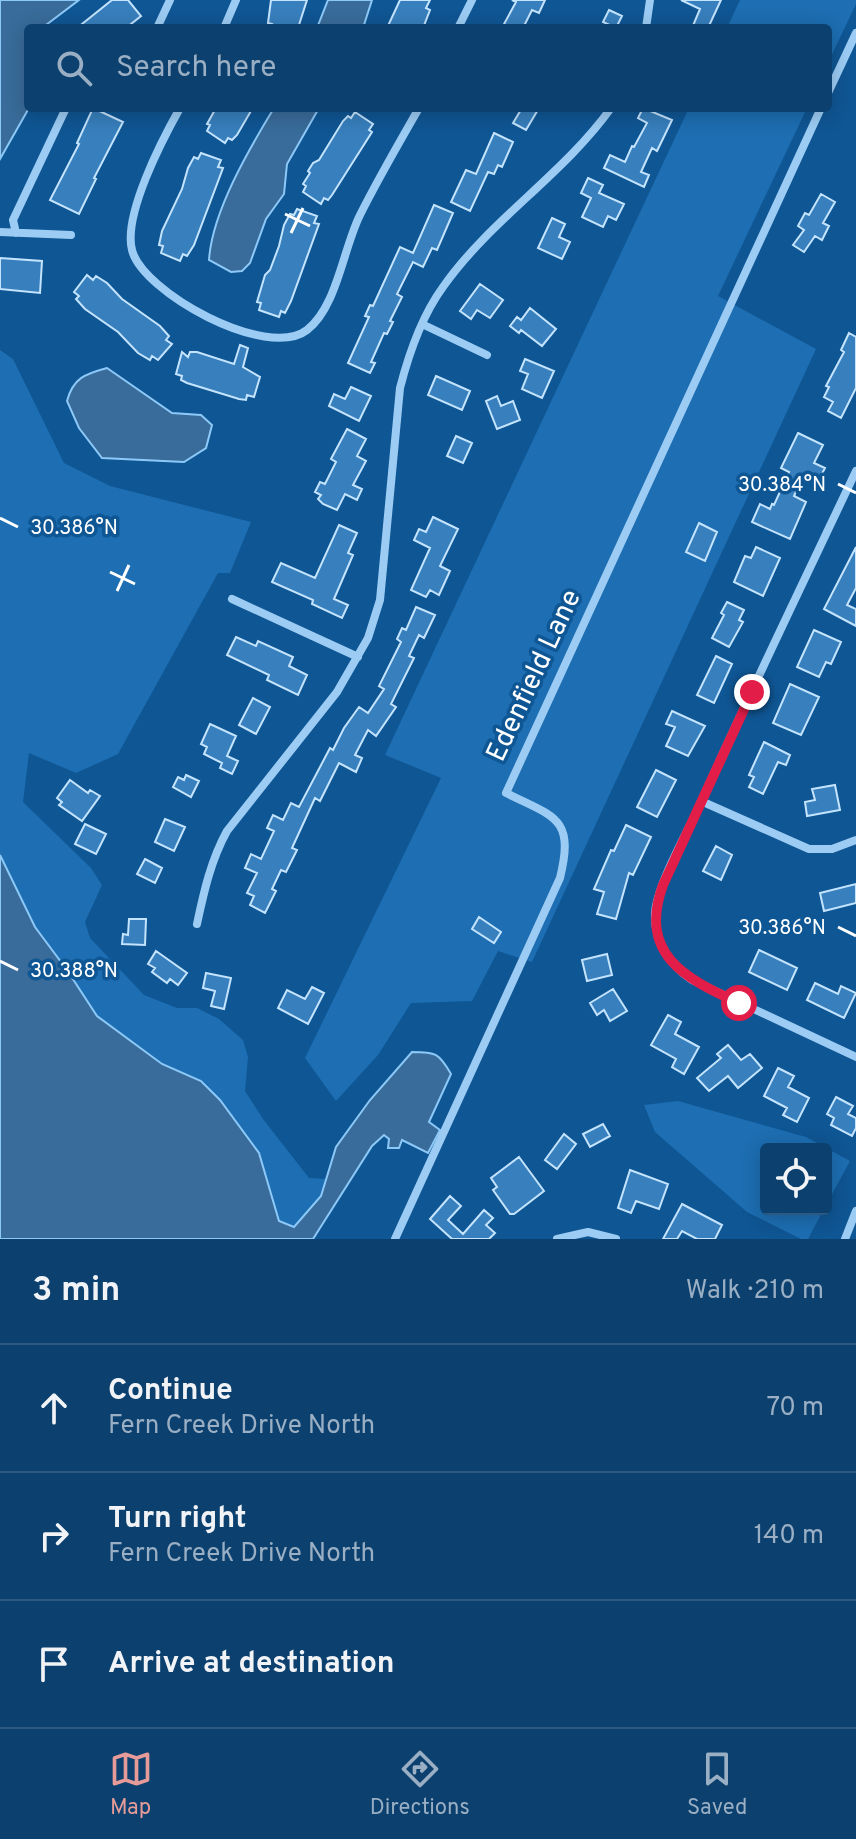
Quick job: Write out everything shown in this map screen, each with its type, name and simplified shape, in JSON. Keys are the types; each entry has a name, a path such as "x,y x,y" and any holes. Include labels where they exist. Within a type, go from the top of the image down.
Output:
{"street":[{"path":"159,24 170,0"},
{"path":"226,24 236,0"},
{"path":"460,24 472,0"},
{"path":"647,24 650,0"},
{"path":"832,84 856,33"},
{"path":"16,233 13,220 64,112"},
{"path":"178,112 160,146 131,221 132,251 145,271 198,312 235,330 262,338 279,339 298,335 317,320 327,304 358,218 417,112"},
{"path":"197,924 208,876 227,831 337,692 368,638 380,600 400,388 422,324 442,287 464,260 568,159 608,112"},
{"name":"Edenfield Lane","path":"395,1239 560,878 567,850 564,830 554,817 506,793 819,112"},
{"path":"0,232 71,235"},
{"path":"422,324 487,355"},
{"path":"856,471 701,801 656,905 657,931 666,954 680,972 856,1057"},
{"path":"232,599 358,657"},
{"path":"701,801 809,849 832,849 856,840"},
{"path":"845,1239 856,1211"},
{"path":"557,1239 588,1232 616,1239"}],"shaded area":[{"path":"0,0 79,0 47,24 24,24 24,112 27,112 0,159"},
{"path":"328,0 372,0 364,24 319,24"},
{"path":"740,0 856,0 832,55 832,24 729,24"},
{"path":"272,112 317,112 287,164 284,194 266,219 250,263 242,271 231,272 209,260 212,241 224,202"},
{"path":"687,112 805,112 718,296 816,349 532,962 498,951 472,1001 411,1003 378,1055 336,1101 305,1058 441,778 385,755"},
{"path":"0,350 13,359 64,463 110,486 251,522 230,573 218,573 118,754 76,773 29,753 23,802 91,868 102,885 85,922 90,938 144,995 177,1008 197,1008 219,1019 243,1040 248,1057 245,1091 309,1178 326,1179 321,1196 294,1227 279,1221 259,1153 201,1081 162,1064 97,1016 35,927 0,855"},
{"path":"107,368 172,413 201,415 212,425 206,448 184,462 102,458 79,428 67,401 76,382 92,372"},
{"path":"0,855 35,927 97,1016 162,1064 201,1081 220,1100 259,1153 279,1221 294,1227 321,1196 336,1147 370,1100 412,1052 436,1055 451,1074 429,1122 440,1130 428,1153 402,1140 399,1148 388,1148 389,1139 384,1135 372,1146 313,1239 0,1239"},
{"path":"678,1101 806,1137 817,1143 760,1143 760,1215 821,1215 808,1239 801,1239 747,1212 655,1132 644,1105"},
{"path":"832,1151 850,1161 832,1194"}],"building":[{"path":"112,0 128,0 141,16 131,24 82,24"},
{"path":"271,0 307,0 299,24 268,23"},
{"path":"400,0 430,0 425,24 389,24"},
{"path":"512,0 545,0 539,13 532,10 525,24 504,24 516,2"},
{"path":"681,0 721,0 710,24 694,24 700,9"},
{"path":"609,10 622,16 618,24 603,22"},
{"path":"91,112 102,112 123,122 79,214 50,200"},
{"path":"214,112 250,112 237,135 232,140 228,138 225,143 207,131 210,125 207,124"},
{"path":"355,112 373,124 369,130 372,132 332,195 328,200 324,198 321,204 303,192 306,186 303,184 313,163 319,160 343,121"},
{"path":"520,112 537,112 526,130 513,123"},
{"path":"641,112 653,112 672,120 657,151 652,148 641,172 649,175 644,187 604,168 610,155 625,162 647,123 638,118"},
{"path":"494,133 513,142 502,167 498,165 494,174 488,172 470,211 451,202 466,170 476,174"},
{"path":"201,153 221,160 218,167 223,168 194,245 180,261 161,253 163,246 159,245 188,168 194,157 198,159"},
{"path":"588,178 603,185 599,193 624,204 616,220 608,216 603,227 582,217 591,198 581,193"},
{"path":"821,194 835,202 823,223 829,226 822,240 815,236 804,252 793,245 804,230 798,226 805,213 809,215"},
{"path":"434,205 453,213 437,250 432,248 423,267 413,262 397,294 402,297 390,321 393,322 387,334 384,333 371,362 375,363 370,373 348,363 369,317 365,316 370,305 373,306 400,247 413,253"},
{"path":"297,209 317,216 314,223 319,224 291,301 279,317 259,310 261,303 257,302 284,225"},
{"path":"552,218 565,224 559,237 570,242 562,259 538,248"},
{"path":"0,258 42,261 40,293 0,289"},
{"path":"87,275 93,280 96,276 107,283 122,299 169,336 166,340 172,344 158,360 152,356 150,360 138,353 118,332 76,299 79,296 74,292"},
{"path":"480,284 503,300 490,318 477,310 471,319 460,311"},
{"path":"530,308 556,329 542,346 521,330 519,333 510,326 517,317 521,320"},
{"path":"849,333 856,337 856,388 841,418 828,411 833,402 824,397"},
{"path":"240,345 248,348 243,367 260,377 254,397 247,395 246,400 239,399 187,383 176,374 182,352 188,357 190,352 197,352 234,364"},
{"path":"525,359 554,371 542,398 522,389 528,374 520,371"},
{"path":"436,376 470,391 462,410 428,395"},
{"path":"351,387 371,396 359,421 329,406 334,394 345,399"},
{"path":"497,396 501,406 513,401 520,420 497,429 486,401"},
{"path":"347,429 366,439 357,456 366,461 353,485 362,489 357,500 345,494 337,510 323,504 318,499 321,495 315,492 320,482 325,484 336,462 331,459"},
{"path":"798,433 823,445 814,463 825,468 816,485 802,478 794,496 806,502 790,539 752,522 760,504 770,509 774,505 789,472 781,468"},
{"path":"456,436 472,443 463,463 447,456"},
{"path":"433,517 458,529 440,566 450,571 439,595 430,590 426,597 411,590 430,548 414,540 419,529 426,532"},
{"path":"699,523 717,532 705,561 686,552"},
{"path":"339,525 357,533 348,553 353,555 334,599 348,605 342,618 312,604 313,600 272,582 281,563 315,578"},
{"path":"756,547 780,558 763,596 734,582 745,556 751,558"},
{"path":"856,547 856,588 847,605 856,609 856,626 824,609"},
{"path":"727,602 744,610 739,620 743,622 729,647 712,638"},
{"path":"416,607 435,615 424,638 419,635 409,656 414,658 391,704 396,707 376,736 368,730 355,755 362,758 356,772 339,763 320,801 315,798 292,848 297,850 286,872 281,870 272,889 276,891 265,913 250,905 254,896 247,893 257,873 245,868 251,854 261,859 274,831 267,828 273,815 283,820 291,803 299,807 330,748 333,750 359,707 368,713 384,689 379,686 401,642 397,639 402,628 406,630"},
{"path":"814,630 841,642 831,664 826,662 819,677 797,667"},
{"path":"236,637 256,646 258,641 293,657 289,666 307,675 298,695 267,680 269,675 227,655"},
{"path":"716,656 732,664 714,703 697,695"},
{"path":"790,684 819,697 801,735 773,723"},
{"path":"253,698 270,707 256,734 239,725"},
{"path":"672,711 705,726 688,756 666,746 675,727 666,724"},
{"path":"210,724 236,736 227,756 238,761 232,774 220,768 222,763 204,754 207,747 201,744"},
{"path":"764,742 790,755 786,765 778,762 763,794 749,787 754,777 749,775"},
{"path":"656,770 676,780 657,817 637,807"},
{"path":"186,775 199,781 191,797 173,787 178,777 184,780"},
{"path":"70,780 88,793 90,790 100,796 82,821 59,805 62,802 57,798"},
{"path":"835,785 840,810 807,816 805,802 815,800 812,789"},
{"path":"165,819 185,827 174,851 155,842"},
{"path":"85,824 106,834 96,854 75,844"},
{"path":"626,825 651,837 633,875 629,873 616,919 597,914 604,892 594,889"},
{"path":"716,846 732,855 721,880 703,871"},
{"path":"145,859 162,868 155,883 137,874"},
{"path":"856,884 856,903 824,911 820,893"},
{"path":"479,917 501,932 494,943 472,929"},
{"path":"129,919 146,919 145,945 122,944 123,934 128,935"},
{"path":"759,950 797,968 787,990 749,972"},
{"path":"156,951 187,973 178,985 170,979 167,983 152,972 155,968 148,964"},
{"path":"607,954 612,975 587,981 582,960"},
{"path":"206,973 231,978 224,1009 211,1006 215,991 203,988"},
{"path":"815,983 838,994 841,986 856,993 844,1018 807,1000"},
{"path":"312,987 324,993 308,1024 278,1008 287,990 305,999"},
{"path":"613,989 627,1011 610,1021 604,1010 597,1015 590,1003"},
{"path":"668,1015 681,1022 675,1034 699,1047 684,1074 672,1067 676,1059 651,1045"},
{"path":"728,1045 741,1060 750,1054 762,1068 738,1088 728,1076 709,1091 697,1078 721,1058 717,1054"},
{"path":"778,1068 794,1076 788,1087 809,1098 797,1122 783,1115 787,1108 764,1096"},
{"path":"836,1097 853,1106 848,1114 856,1118 852,1136 831,1125 834,1118 827,1114"},
{"path":"603,1124 610,1136 590,1147 583,1134"},
{"path":"564,1134 576,1144 557,1169 545,1160"},
{"path":"519,1157 544,1191 510,1214 493,1190 497,1187 491,1178"},
{"path":"630,1170 668,1184 659,1209 636,1201 631,1213 618,1208"},
{"path":"450,1196 461,1206 448,1220 463,1234 484,1210 493,1218 486,1225 495,1233 489,1239 452,1239 430,1219"},
{"path":"682,1204 722,1225 715,1239 697,1239 682,1231 677,1239 663,1239"}],"route":[{"path":"739,1003 692,980 672,964 660,943 655,917 663,885 752,692"}]}
